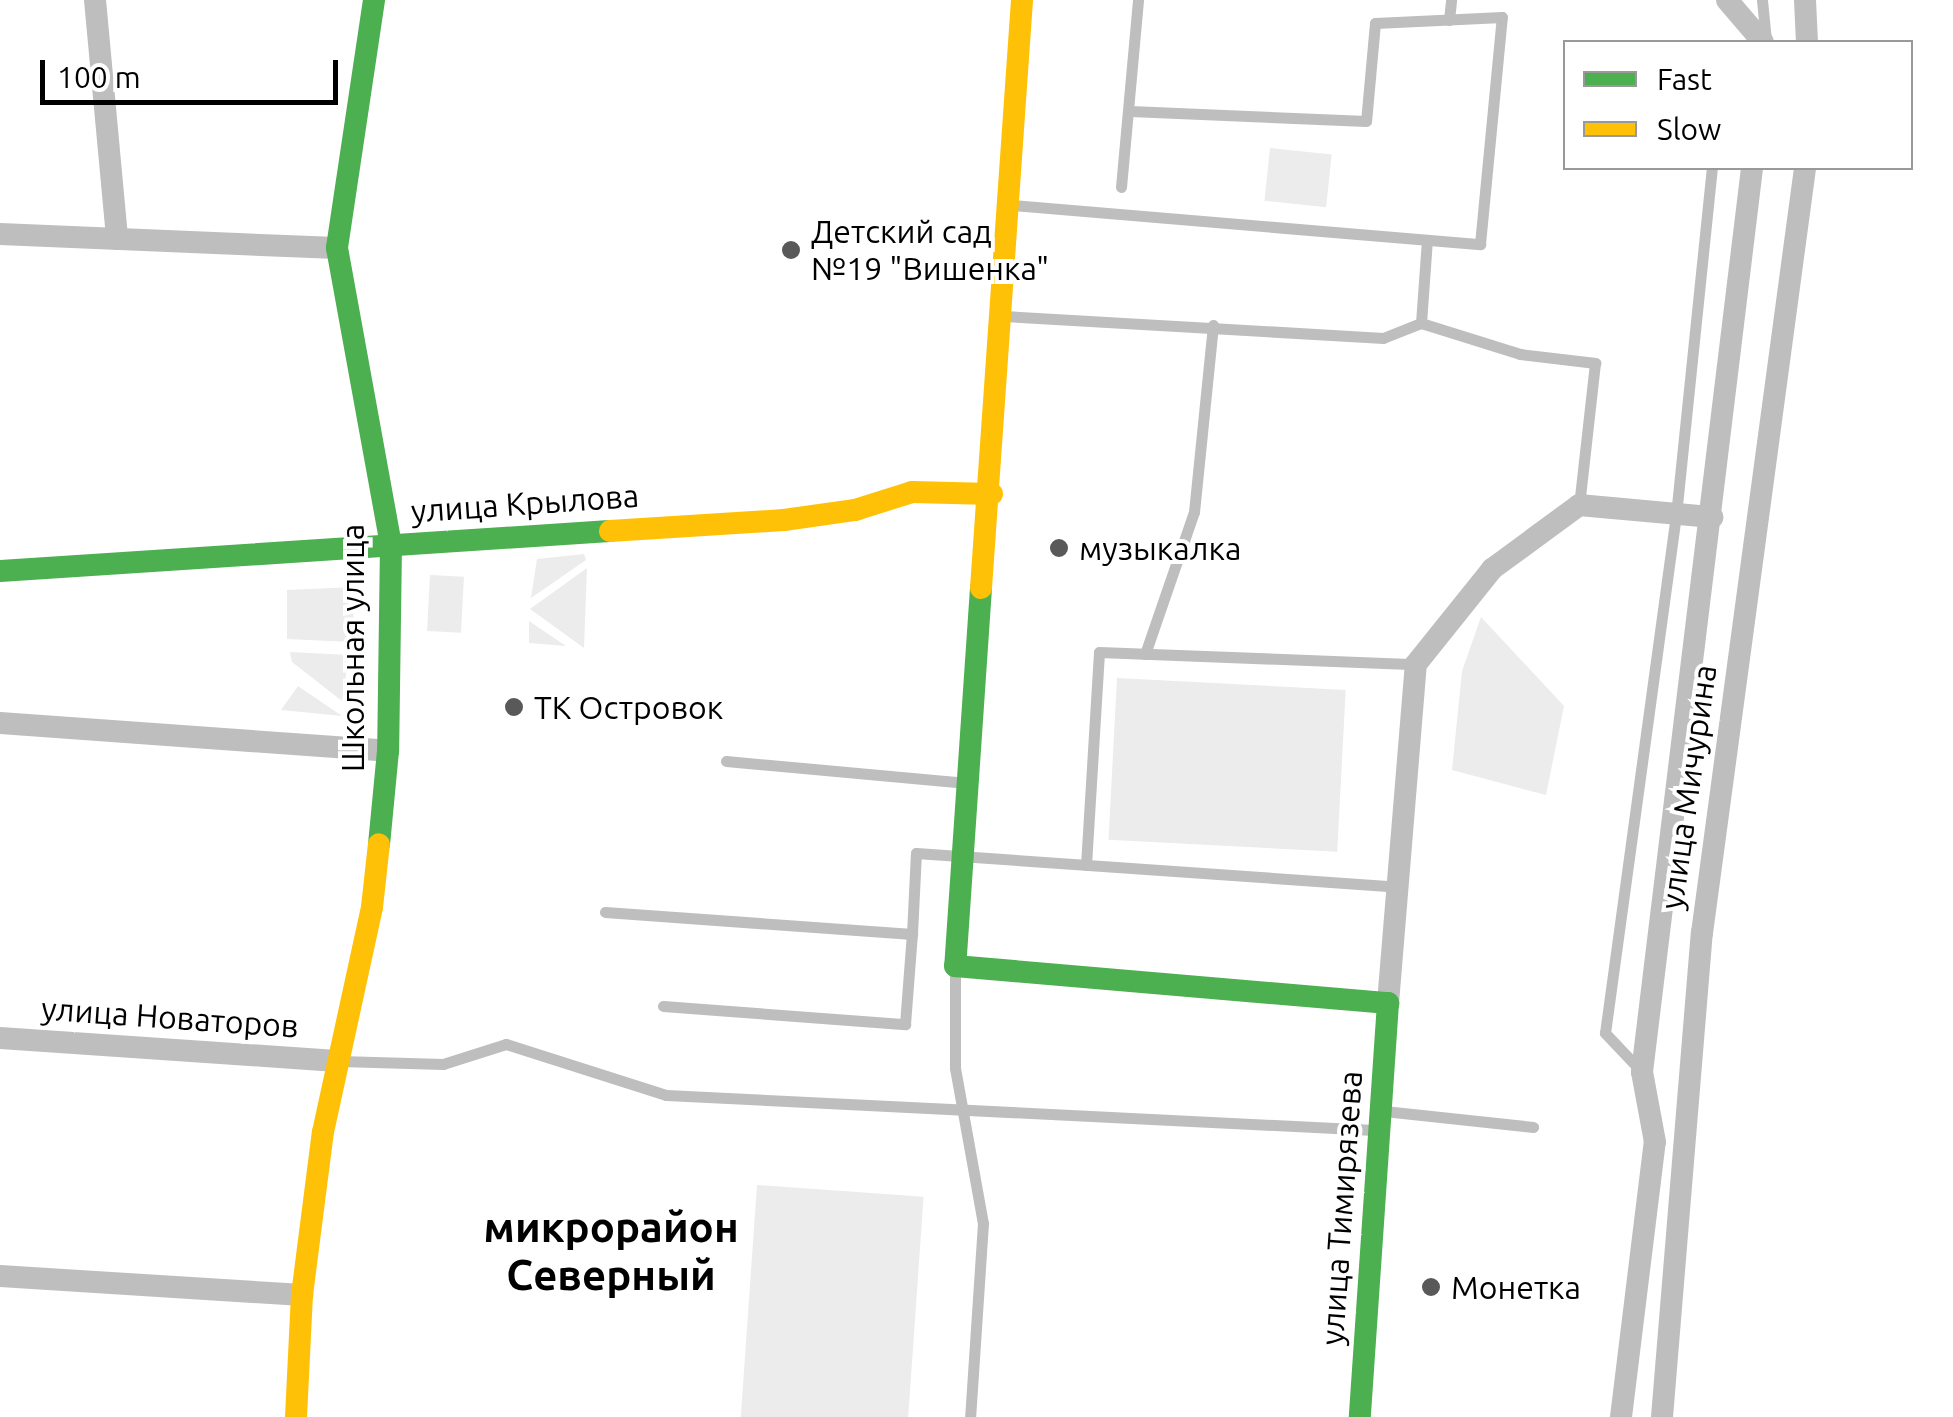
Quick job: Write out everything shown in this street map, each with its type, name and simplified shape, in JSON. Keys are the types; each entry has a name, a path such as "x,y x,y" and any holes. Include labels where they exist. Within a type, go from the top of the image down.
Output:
{"street":[{"path":"95,0 118,239"},
{"name":"Школьная улица","path":"296,1417 302,1295 336,1061 372,907 388,751 391,545 337,248 374,0"},
{"path":"1022,0 992,494 956,966 1388,1002 1416,664 1492,570 1579,505 1712,517"},
{"path":"1727,0 1763,40"},
{"path":"1805,0 1807,40"},
{"path":"1621,1417 1654,1142 1642,1072 1752,170"},
{"name":"улица Мичурина","path":"1662,1417 1702,932 1806,170"},
{"path":"0,234 337,248"},
{"name":"улица Крылова","path":"0,572 784,520 855,510 912,492 992,494"},
{"path":"0,723 388,751"},
{"name":"улица Тимирязева","path":"1360,1417 1388,1002"},
{"name":"улица Новаторов","path":"0,1038 336,1061"},
{"path":"0,1276 302,1295"}],"lane":[{"path":"1121,187 1138,0"},
{"path":"1450,0 1450,20"},
{"path":"1762,0 1765,40"},
{"path":"1008,205 1480,244 1502,18 1375,23 1366,121 1130,111"},
{"path":"1642,1072 1605,1033 1676,514 1712,170"},
{"path":"1421,323 1427,240"},
{"path":"1003,316 1212,325 1383,338 1421,323 1520,354 1595,363 1579,505"},
{"path":"1145,654 1194,512 1212,325"},
{"path":"1086,865 1099,652 1416,664"},
{"path":"726,761 971,783"},
{"path":"663,1006 905,1024 916,854 1398,886"},
{"path":"606,912 912,934"},
{"path":"956,966 955,1068 983,1224 970,1417"},
{"path":"336,1061 442,1064 506,1044 666,1095 965,1114 1379,1120 1533,1127"}],"shaded area":[{"path":"1270,148 1332,154 1326,207 1264,201"},
{"path":"584,554 586,560 531,598 537,559"},
{"path":"587,568 584,648 530,609"},
{"path":"430,575 464,577 461,633 427,631"},
{"path":"355,587 352,642 287,639 287,590"},
{"path":"1481,617 1564,706 1546,795 1452,770 1462,671"},
{"path":"529,621 566,646 529,643"},
{"path":"290,652 349,655 342,701 292,662"},
{"path":"1117,678 1346,690 1337,852 1109,840"},
{"path":"298,686 342,716 281,710"},
{"path":"757,1185 924,1197 908,1417 741,1417"}],"traffic: fast":[{"path":"374,0 337,248 391,545 388,751 379,844"},
{"path":"0,571 610,531"},
{"path":"981,588 955,966 1388,1003 1360,1417"}],"traffic: slow":[{"path":"981,588 1022,0"},
{"path":"610,531 784,520 855,510 912,492 992,494"},
{"path":"296,1417 302,1295 323,1132 372,907 379,844"}],"place":[{"name":"Детский сад №19 \"Вишенка\"","path":"791,250"},
{"name":"музыкалка","path":"1059,548"},
{"name":"ТК Островок","path":"514,707"},
{"name":"Монетка","path":"1431,1287"}],"district":[{"name":"микрорайон Северный","path":"611,1251"}]}
